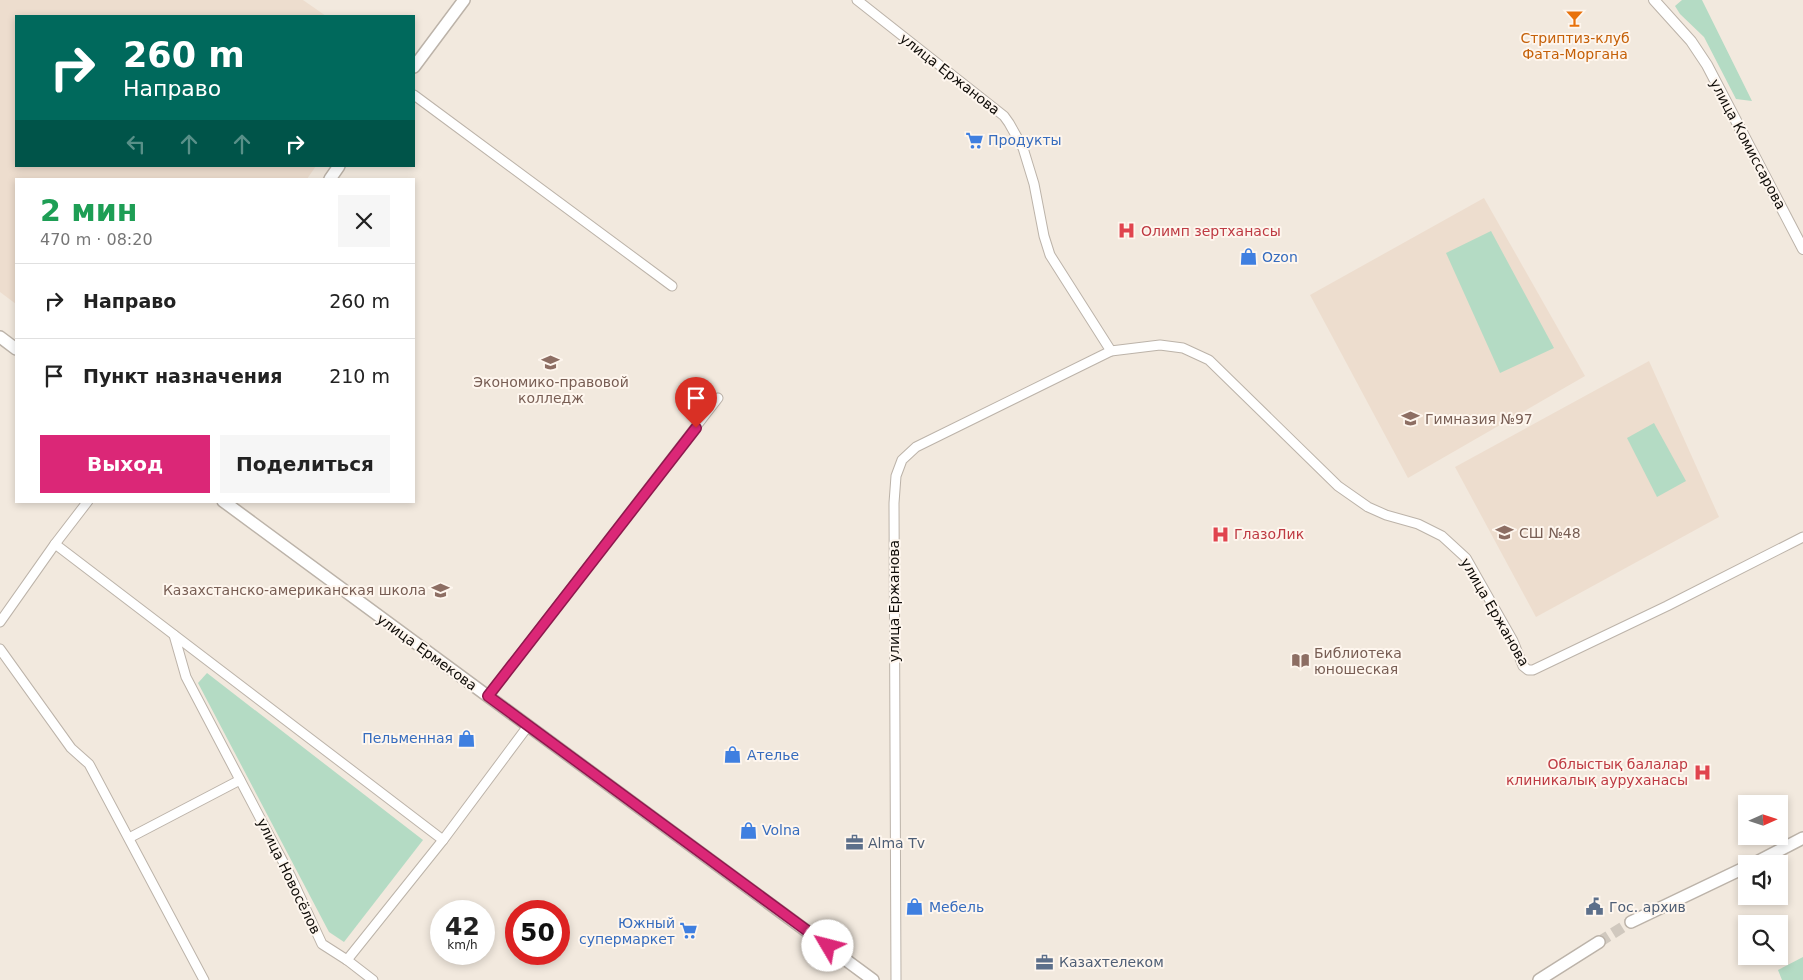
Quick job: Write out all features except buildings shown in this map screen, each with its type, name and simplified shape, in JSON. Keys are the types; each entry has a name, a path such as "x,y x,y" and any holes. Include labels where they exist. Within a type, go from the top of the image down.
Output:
{"main road":[{"path":"415,66 464,0"},
{"path":"331,178 338,167"},
{"path":"0,337 15,348"},
{"name":"улица Ермекова","path":"226,503 873,980"},
{"path":"1770,855 1803,838"},
{"path":"1631,922 1738,871"},
{"path":"1539,980 1599,942"}],"street":[{"name":"улица Ержанова","path":"857,0 1004,116 1023,148 1034,184 1044,236 1050,255 1110,351"},
{"name":"улица Комиссарова","path":"1654,0 1690,41 1707,65 1803,249"},
{"path":"415,96 672,286"},
{"name":"улица Ержанова","path":"896,980 894,503 896,476 902,460 916,447 1110,351 1160,345 1183,348 1209,360 1338,486 1368,508 1386,516 1418,524 1442,536 1466,558 1513,641 1523,666 1528,670 1533,670 1667,606 1803,537"},
{"path":"488,696 718,398"},
{"path":"0,622 54,544 86,503"},
{"path":"54,544 443,840"},
{"name":"улица Новосёлов","path":"174,635 186,677 290,875 322,944 374,980"},
{"path":"0,650 71,748 89,764 204,980"},
{"path":"347,960 443,840 528,726"},
{"path":"129,838 240,780"}],"shaded area":[{"path":"0,0 303,0 325,15 15,15 15,167 315,167 308,178 15,178 15,303 0,292"},
{"path":"1484,198 1585,376 1408,478 1310,295"},
{"path":"1649,361 1719,517 1536,617 1455,467"}],"green space":[{"path":"1682,0 1702,0 1752,101 1736,99 1704,37 1680,14 1675,6"},
{"path":"1491,231 1554,348 1500,373 1446,253"},
{"path":"1654,423 1686,481 1657,497 1627,438"},
{"path":"207,673 423,840 344,942 329,932 198,683"},
{"path":"1803,957 1803,980 1782,980 1778,970"}],"tunnel":[{"path":"1599,942 1631,922"}],"place":[{"name":"Стриптиз-клуб Фата-Моргана","path":"1575,18"},
{"name":"Продукты","path":"974,140"},
{"name":"Олимп зертханасы","path":"1127,231"},
{"name":"Ozon","path":"1248,257"},
{"name":"Экономико-правовой колледж","path":"551,362"},
{"name":"Гимназия №97","path":"1411,419"},
{"name":"СШ №48","path":"1505,533"},
{"name":"ГлазоЛик","path":"1220,534"},
{"name":"Казахстанско-американская школа","path":"440,590"},
{"name":"Библиотека юношеская","path":"1300,661"},
{"name":"Пельменная","path":"467,738"},
{"name":"Ателье","path":"733,755"},
{"name":"Облыстық балалар клиникалық ауруханасы","path":"1702,772"},
{"name":"Volna","path":"748,830"},
{"name":"Alma Tv","path":"854,843"},
{"name":"Мебель","path":"915,907"},
{"name":"Гос. архив","path":"1595,907"},
{"name":"Южный супермаркет","path":"689,931"},
{"name":"Казахтелеком","path":"1045,962"}],"route":[{"path":"696,428 488,696 828,946"}]}
